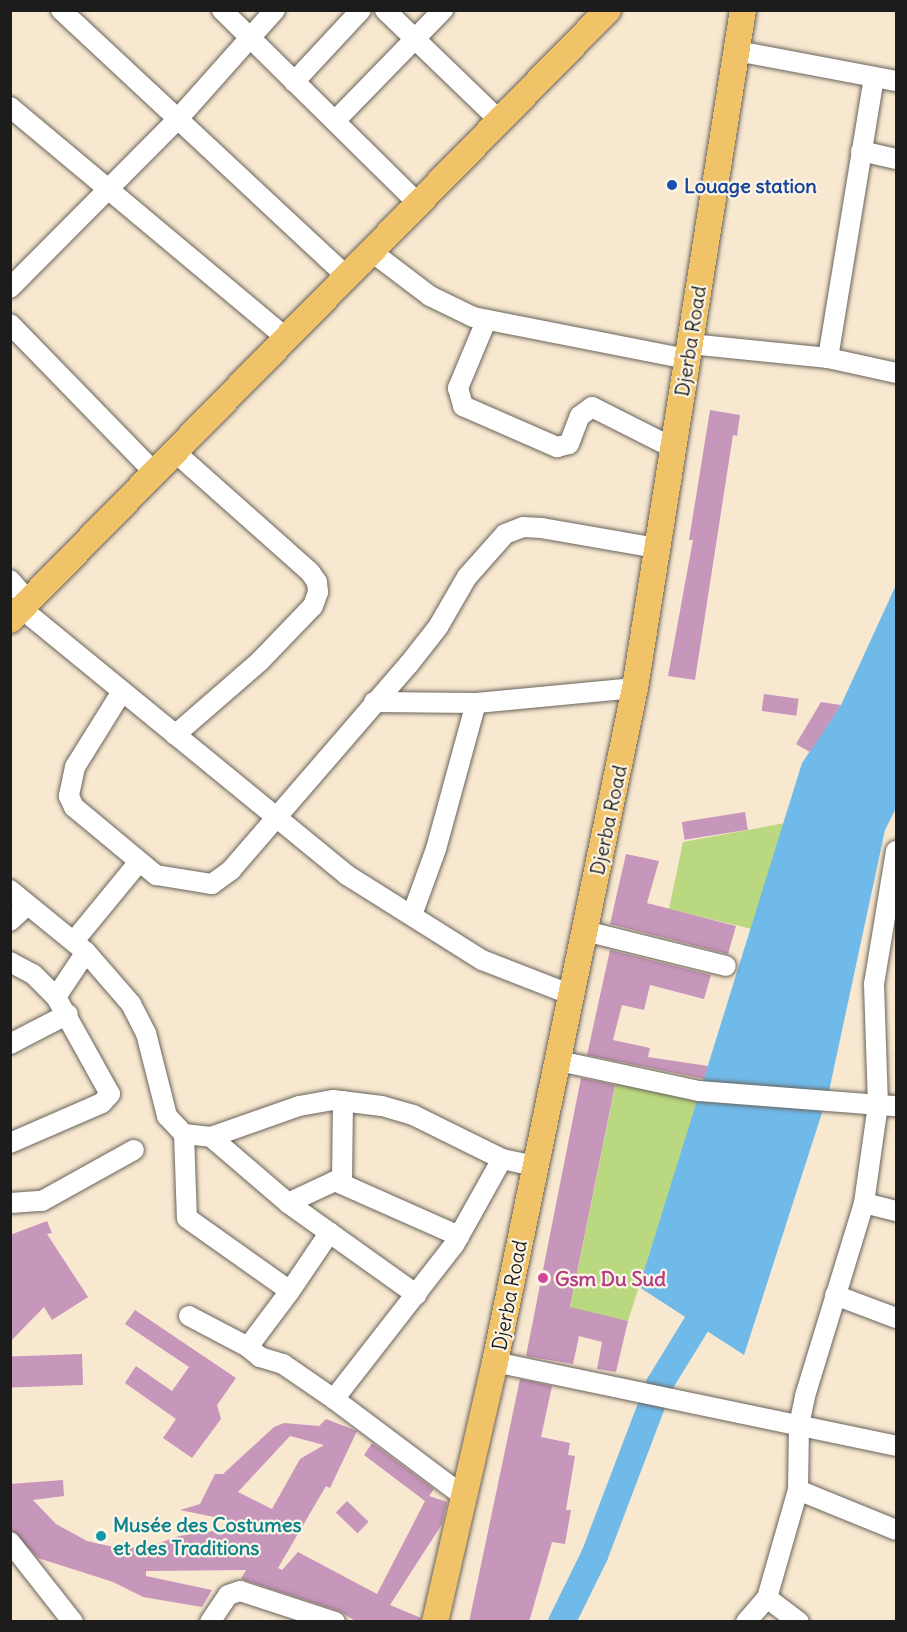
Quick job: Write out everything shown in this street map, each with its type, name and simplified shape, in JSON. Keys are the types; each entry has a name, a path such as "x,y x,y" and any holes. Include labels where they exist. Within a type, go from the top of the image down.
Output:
{"main road":[{"path":"20,610 608,10"},
{"name":"Djerba Road","path":"435,1622 466,1498 635,688 743,10"}],"street":[{"path":"61,10 176,121 347,277"},
{"path":"222,10 418,204"},
{"path":"10,288 176,121 275,10"},
{"path":"294,82 361,10"},
{"path":"385,10 500,121"},
{"path":"335,121 443,10"},
{"path":"737,51 897,81"},
{"path":"828,358 874,78"},
{"path":"10,107 107,192 287,339"},
{"path":"861,152 897,159"},
{"path":"372,252 430,296 486,321 688,351 828,358 897,373"},
{"path":"486,321 458,388 463,406 558,447 569,444 580,416 592,406 673,448"},
{"path":"10,324 154,473"},
{"path":"175,452 310,572 317,582 318,592 313,606 288,633 175,735"},
{"path":"122,693 75,767 69,796 74,807 138,863 168,880 212,884 231,870 416,655 467,577 505,534 524,527 542,528 657,548"},
{"path":"10,580 20,610 347,875 482,960 572,995"},
{"path":"374,702 476,703 635,688"},
{"path":"412,915 436,849 476,703"},
{"path":"746,1622 767,1598 798,1490 799,1425 835,1295 864,1203 887,1106 874,984 897,851"},
{"path":"56,997 80,947 138,863"},
{"path":"10,890 80,947 141,1021 164,1109 184,1134 187,1218 290,1291"},
{"path":"10,921 27,905"},
{"path":"585,931 726,966"},
{"path":"10,962 33,974 56,997 68,1014 110,1094 102,1103 10,1143"},
{"path":"10,1044 68,1014"},
{"path":"559,1061 699,1091 887,1106"},
{"path":"184,1134 211,1137 299,1106 342,1101 413,1115 501,1159 534,1166"},
{"path":"342,1101 342,1182"},
{"path":"211,1137 288,1203 417,1295"},
{"path":"10,1203 42,1202 134,1150"},
{"path":"334,1399 417,1295 459,1236 501,1159"},
{"path":"288,1203 328,1183 342,1182 459,1236"},
{"path":"864,1203 897,1211"},
{"path":"248,1347 330,1232"},
{"path":"835,1295 897,1318"},
{"path":"189,1316 248,1347 260,1358 282,1364 334,1399 466,1498"},
{"path":"495,1362 730,1414 799,1425 897,1446"},
{"path":"798,1490 897,1530"},
{"path":"10,1542 69,1620"},
{"path":"210,1622 228,1595 240,1591 334,1622"},
{"path":"767,1598 800,1622"}],"green space":[{"path":"785,823 752,929 669,909 683,842"},
{"path":"616,1081 698,1102 628,1321 570,1308"}],"water":[{"path":"896,585 896,808 885,830 829,1091 744,1355 639,1287 802,763 841,705"}],"building":[{"path":"710,410 740,415 737,436 733,435 695,680 668,676 693,540 689,540"},
{"path":"764,694 799,699 796,716 762,711"},
{"path":"821,702 841,705 810,752 796,744"},
{"path":"745,812 748,830 685,840 682,822"},
{"path":"626,854 659,861 647,903 736,926 728,954 610,924"},
{"path":"610,950 711,975 704,999 650,985 644,1010 622,1005 613,1040 650,1048 648,1057 708,1066 704,1079 587,1055"},
{"path":"581,1078 615,1085 570,1307 628,1321 616,1372 597,1369 602,1342 579,1336 573,1364 526,1356"},
{"path":"47,1221 52,1233 47,1234 88,1297 52,1320 44,1307 10,1342 10,1235"},
{"path":"135,1310 236,1378 217,1405 221,1419 192,1458 163,1438 176,1419 125,1383 136,1366 172,1391 189,1367 125,1324"},
{"path":"82,1354 83,1385 11,1387 10,1357"},
{"path":"520,1379 552,1386 541,1437 570,1443 568,1455 575,1456 566,1510 571,1510 565,1544 552,1542 529,1622 469,1622"},
{"path":"326,1419 357,1431 330,1488 326,1486 278,1568 282,1570 298,1552 377,1594 425,1501 364,1455 372,1443 434,1489 429,1496 447,1502 442,1524 390,1605 421,1618 420,1622 357,1622 339,1611 241,1579 246,1570 146,1571 146,1576 212,1590 202,1607 143,1597 113,1582 38,1558 10,1529 10,1484 63,1480 64,1496 33,1500 56,1524 87,1541 118,1548 148,1547 179,1536 253,1525 180,1510 200,1504 215,1474 223,1474 274,1427 284,1423 319,1426","holes":["290,1436 324,1445 300,1459 272,1509 238,1492"]},
{"path":"347,1501 369,1522 357,1533 336,1513"}],"waterway":[{"path":"561,1622 594,1555 659,1384 700,1317 710,1290"}],"place":[{"name":"Louage station","path":"672,185"},
{"name":"Gsm Du Sud","path":"543,1278"},
{"name":"Musée des Costumes et des Traditions","path":"101,1536"}]}
